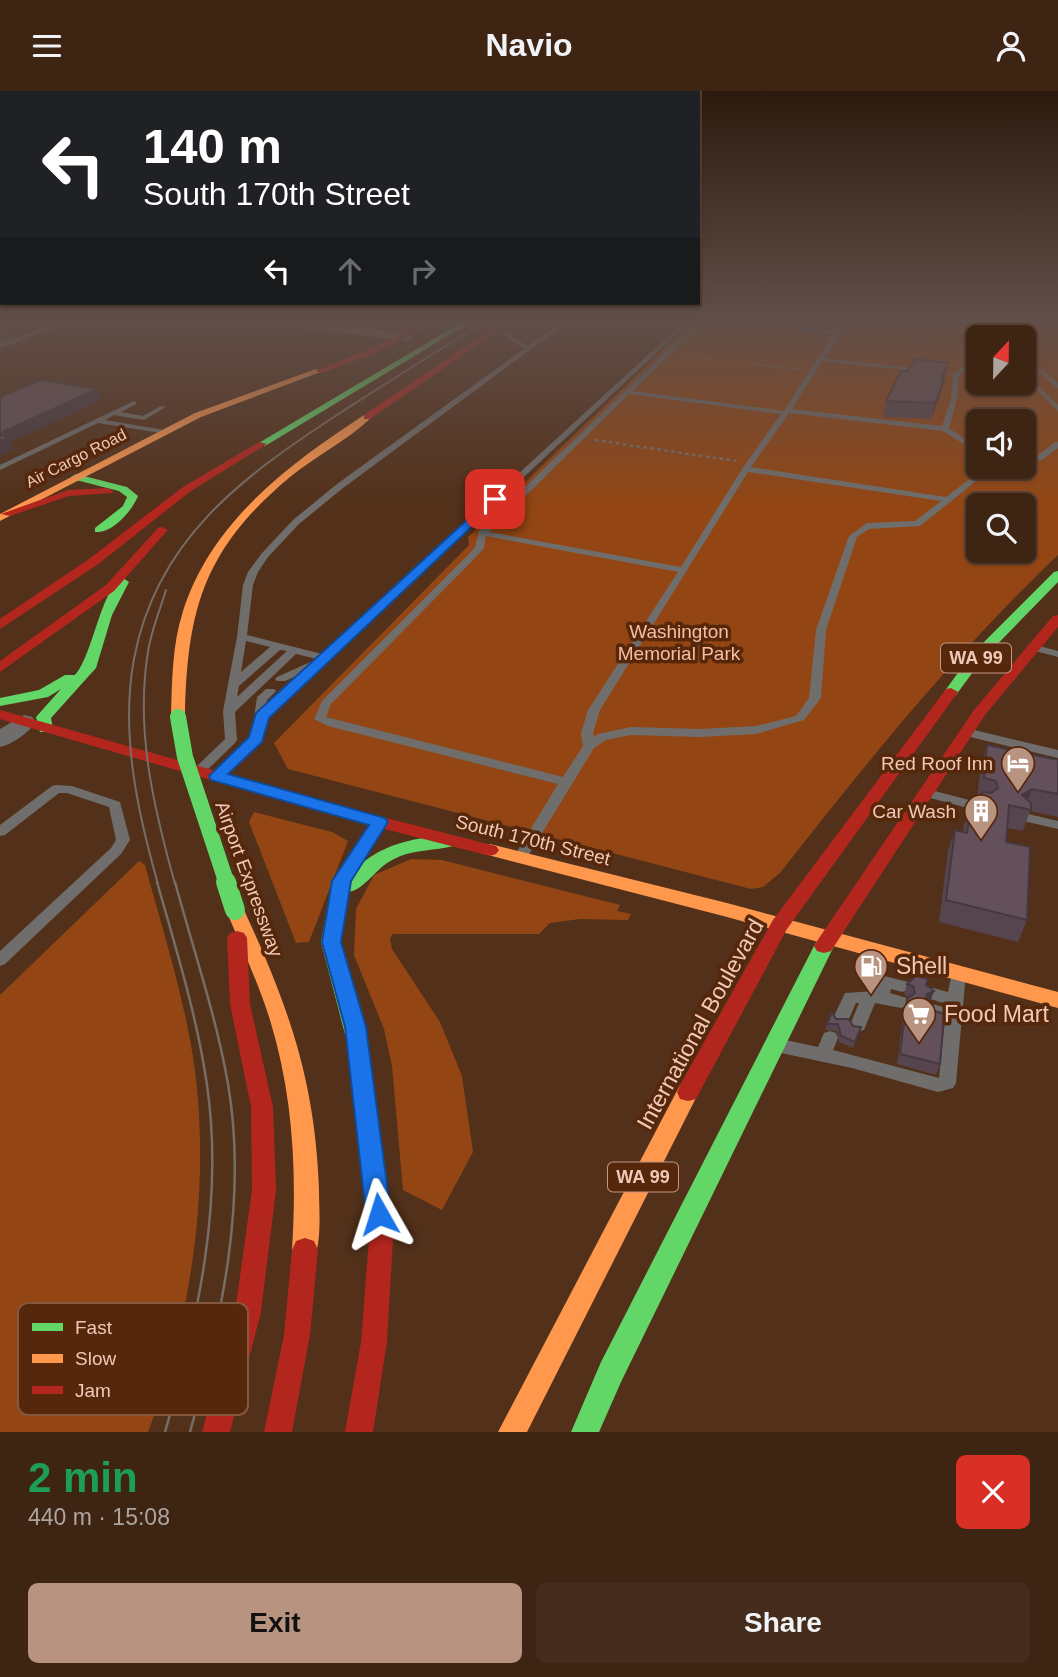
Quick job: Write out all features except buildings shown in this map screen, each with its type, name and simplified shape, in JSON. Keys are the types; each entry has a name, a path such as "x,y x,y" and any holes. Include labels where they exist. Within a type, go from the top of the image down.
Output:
{"main road":[{"name":"Air Cargo Road","path":"3,516 164,432 219,406 286,382"},
{"path":"0,668 100,597 204,491 333,408 366,382"},
{"name":"Airport Expressway","path":"278,1432 294,1351 304,1264 306,1162 295,1077 286,1038 235,910 185,757 178,717 179,660 186,621 203,574 232,528 268,487 299,461 419,382"},
{"path":"0,625 77,575 187,489 353,391"},
{"path":"3,516 76,491 100,490 117,494 122,499 121,506 88,538 128,507 133,496 123,489 76,477"},
{"path":"0,702 43,694 68,680 83,659 94,624 146,548"},
{"name":"International Boulevard","path":"512,1432 660,1145 780,925 976,658 1058,575"},
{"path":"34,725 89,667 117,591"},
{"name":"WA 99","path":"585,1432 611,1372 829,938 964,731 1031,647 1057,623"},
{"name":"South 170th Street","path":"0,714 379,822 1058,1000"},
{"path":"359,1432 374,1342 381,1239 356,1027 331,942 334,911 346,869 379,822"},
{"path":"334,911 354,880 372,863 408,844 451,841"},
{"path":"235,910 241,1011 262,1106 264,1200 248,1320"},
{"path":"216,1432 221,1415"}],"street":[{"path":"0,740 34,725"}],"lane":[{"path":"199,771 231,740 230,698 242,637 248,585 265,555 288,530 340,486 483,382"},
{"path":"261,716 282,706 327,658 620,382"},
{"path":"566,782 320,719 326,703 473,555 479,548 482,533 639,382"},
{"path":"589,746 587,733 594,710 748,466 806,382"},
{"path":"945,429 956,382"},
{"path":"1036,386 1058,409"},
{"path":"628,392 945,429 966,443"},
{"path":"0,468 134,403"},
{"path":"114,413 144,418 163,407"},
{"path":"98,421 164,432"},
{"path":"1036,459 1058,444"},
{"path":"748,466 948,500"},
{"path":"520,857 589,746 603,737 631,731 701,733 756,730 800,718 816,698 824,617 853,536 867,526 914,525 975,479"},
{"path":"482,533 684,570"},
{"path":"242,637 327,658"},
{"path":"1031,647 1058,653"},
{"path":"230,698 286,648"},
{"path":"230,698 286,648"},
{"path":"285,680 327,658"},
{"path":"217,776 257,739 261,716 274,692"},
{"path":"964,731 1058,754"},
{"path":"0,832 46,794 61,788 115,805 122,840 116,851 0,960"},
{"path":"924,793 983,808"},
{"path":"1024,817 1058,825"},
{"path":"773,1045 822,1055 845,1052 938,1085 947,1083 958,973"},
{"path":"841,1018 851,997 901,994"},
{"path":"858,1025 876,997"},
{"path":"932,1002 955,1008"},
{"path":"822,1055 831,1038"}],"path":[{"path":"579,438 748,466"}],"green space":[{"name":"Washington Memorial Park","path":"630,382 966,382 966,395 1036,395 1036,382 1058,382 1058,555 948,669 879,749 780,873 763,887 751,889 288,769 274,743 469,545 468,537"},
{"path":"254,812 332,832 348,841 309,942 296,943 249,822"},
{"path":"411,859 442,860 620,905 617,911 631,914 628,920 580,919 550,923 539,934 393,934 390,939 392,949 440,1022 462,1076 473,1152 442,1210 403,1190 392,1066 384,1029 354,955 356,909 374,875"},
{"path":"139,861 145,865 187,1022 197,1093 199,1191 195,1241 185,1303 18,1303 18,1415 154,1415 148,1432 0,1432 0,995"}],"tram line":[{"path":"158,884 138,802 129,716 134,659 145,617 162,579 183,546 208,516 237,488 302,438 390,382"},
{"path":"166,590 149,644 144,711 145,740 154,798 175,884"},
{"path":"157,882 198,1034 207,1085 212,1173 210,1217 197,1303"},
{"path":"175,882 211,1007 228,1084 233,1128 233,1216 221,1303"},
{"path":"165,1432 170,1415"},
{"path":"190,1432 194,1415"}],"traffic: fast":[{"path":"262,444 367,382"},
{"path":"76,477 123,489 133,496 128,508 99,530"},
{"path":"951,692 976,658 1058,575"},
{"path":"45,729 43,717 89,668 106,615 123,582"},
{"path":"0,702 43,694 70,678"},
{"path":"178,717 185,757 235,910"},
{"path":"357,1038 331,942 341,881 379,822"},
{"path":"351,886 371,865 395,851 422,843 451,841"},
{"path":"585,1432 611,1372 824,946"}],"traffic: slow":[{"path":"0,518 198,415 290,382"},
{"path":"178,717 180,663 189,611 201,579 218,550 237,523 285,476 367,417"},
{"path":"490,850 727,910 1058,1000"},
{"path":"235,910 275,1004 292,1062 306,1169 305,1250"},
{"path":"512,1432 688,1092"}],"traffic: jam":[{"path":"367,417 419,382"},
{"path":"0,625 93,562 187,489 262,444"},
{"path":"6,514 68,493 108,491"},
{"path":"0,668 110,588 162,530"},
{"path":"824,946 979,713 1058,619"},
{"path":"688,1092 780,925 951,692"},
{"path":"0,714 348,814 490,850"},
{"path":"237,938 240,1004 262,1107 264,1190 248,1312"},
{"path":"357,1038 381,1239 374,1342 359,1432"},
{"path":"278,1432 297,1335 305,1250"},
{"path":"216,1432 221,1415"}],"place":[{"name":"Red Roof Inn","path":"1018,793"},
{"name":"Car Wash","path":"981,841"},
{"name":"Shell","path":"871,996"},
{"name":"Food Mart","path":"919,1044"}],"route":[{"path":"379,1214 356,1027 331,942 341,881 355,855 379,822 217,776 257,739 261,716 327,658 495,499"}]}
